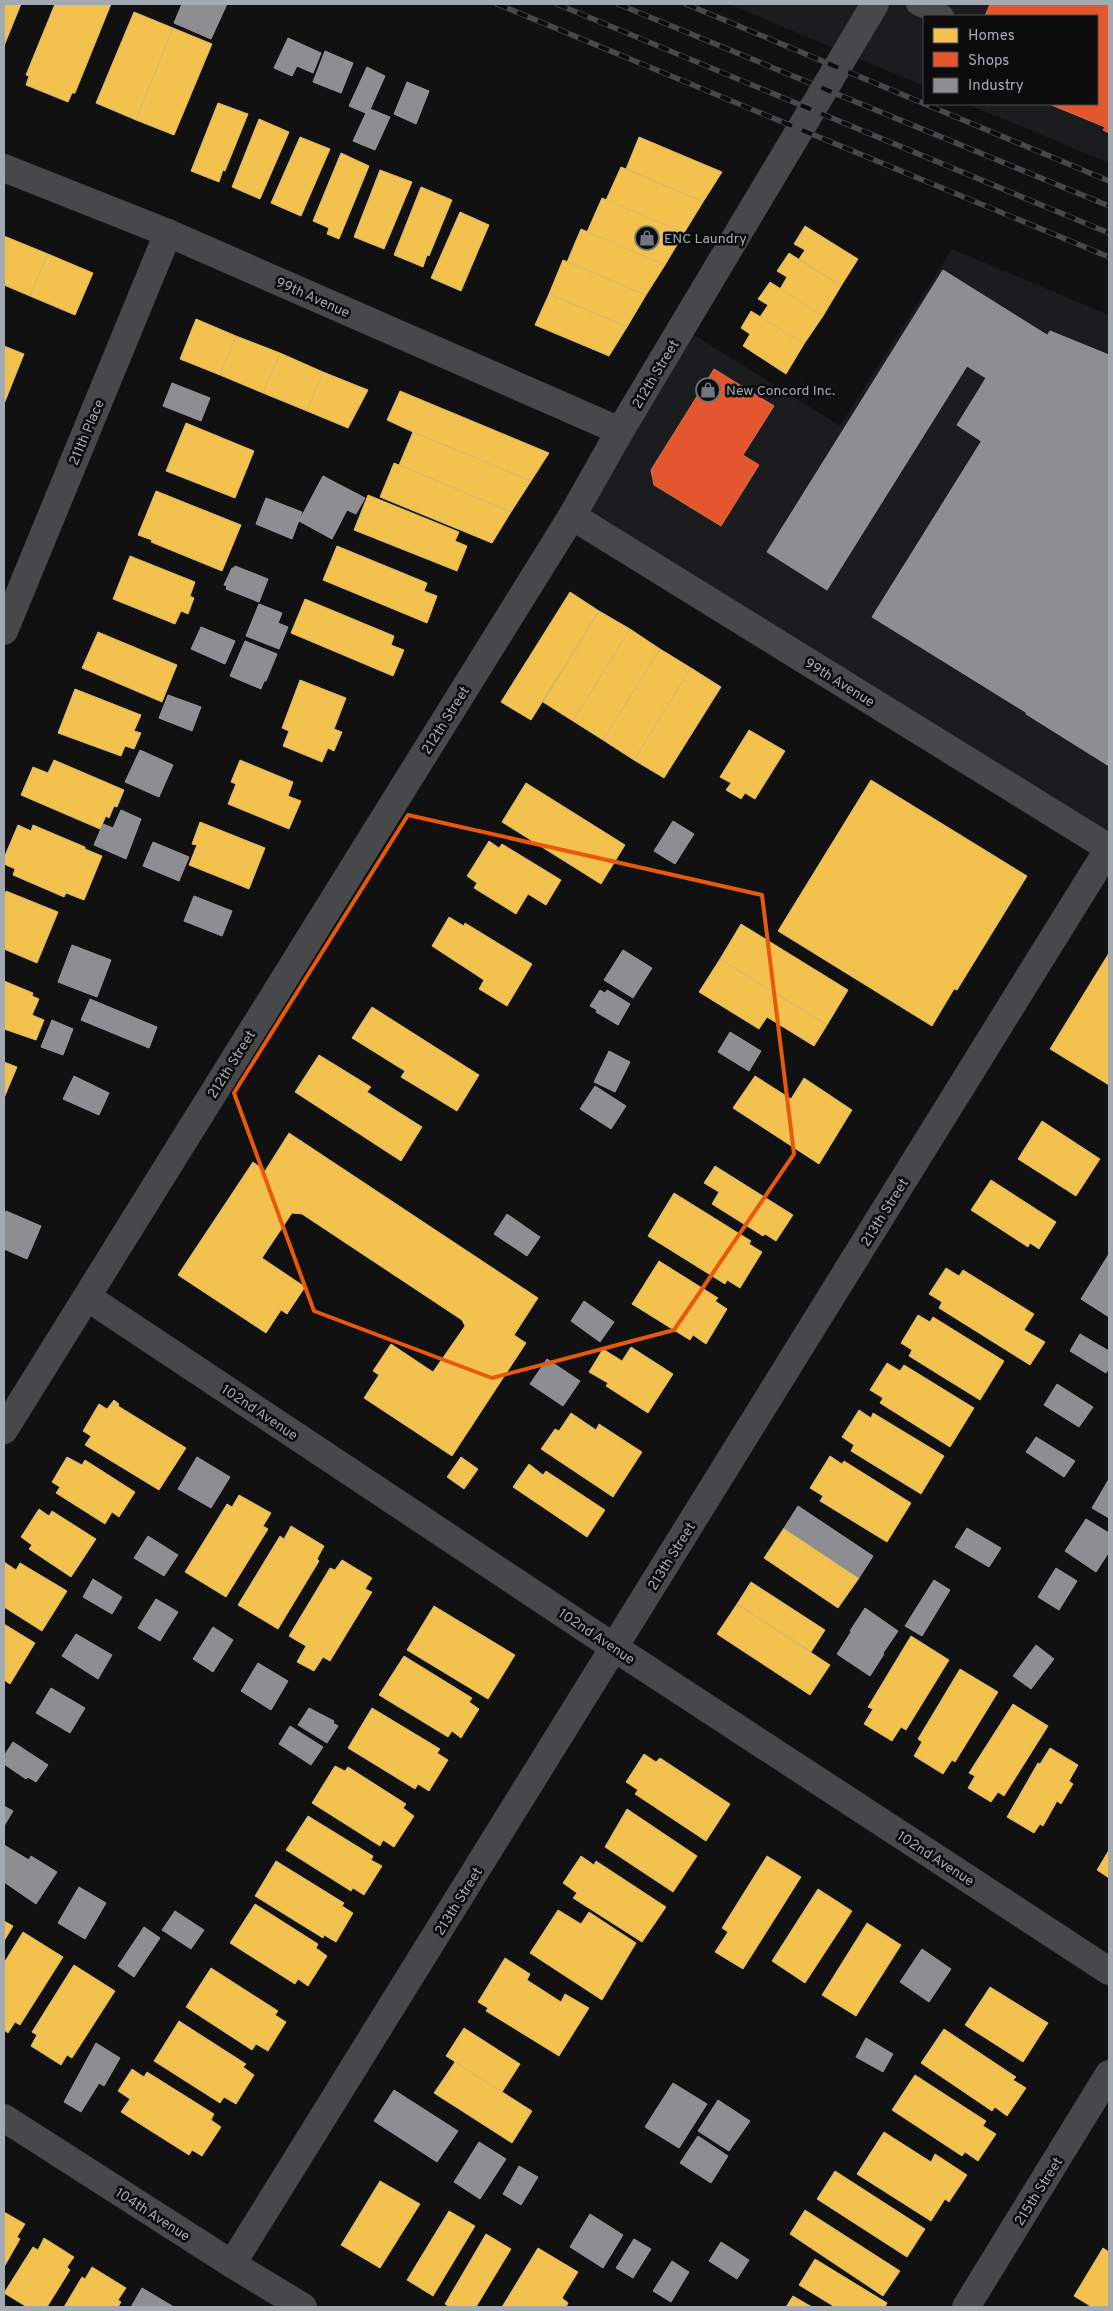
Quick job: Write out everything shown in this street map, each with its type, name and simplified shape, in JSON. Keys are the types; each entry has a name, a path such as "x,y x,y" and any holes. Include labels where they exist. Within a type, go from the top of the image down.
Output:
{"street":[{"name":"212th Street","path":"4,1430 572,516 620,431 876,4"},
{"name":"99th Avenue","path":"4,168 168,233 620,431"},
{"name":"211th Place","path":"4,631 168,233"},
{"name":"99th Avenue","path":"572,516 1109,848"},
{"name":"213th Street","path":"232,2264 1109,848"},
{"name":"102nd Avenue","path":"87,1297 615,1648 1109,1972"},
{"name":"215th Street","path":"966,2307 1109,2074"},
{"name":"104th Avenue","path":"4,2118 232,2264 303,2307"}],"lane":[{"path":"917,4 941,15"}],"highlighted area":[{"path":"408,815 549,845 762,895 794,1154 674,1330 492,1378 314,1311 234,1093"}],"shaded area":[{"path":"729,4 1109,4 1109,163 969,105 1098,105 1098,15 923,15 923,86"},
{"path":"952,249 1109,315 1109,865 574,529 691,333 840,426"}],"building: Homes":[{"path":"4,4 21,4 4,46"},
{"path":"55,4 111,4 75,93 72,93 68,102 26,85 29,76 26,75"},
{"path":"134,12 173,28 136,120 96,103"},
{"path":"173,28 212,44 174,135 136,120"},
{"path":"218,103 248,114 219,182 191,171"},
{"path":"259,119 289,132 260,199 232,187"},
{"path":"300,137 330,149 301,216 271,203"},
{"path":"639,137 722,172 703,202 626,169"},
{"path":"341,153 369,166 339,239 327,234 329,228 313,221"},
{"path":"621,167 703,202 684,233 606,200"},
{"path":"380,170 412,182 384,249 354,237"},
{"path":"421,187 452,200 423,267 394,255"},
{"path":"602,198 684,233 665,265 587,232"},
{"path":"460,212 489,225 461,291 431,278"},
{"path":"805,226 858,259 841,286 799,259 805,250 794,244"},
{"path":"581,229 665,265 646,295 567,262"},
{"path":"4,236 48,254 30,296 4,285"},
{"path":"789,253 841,286 823,316 780,289 787,277 777,271"},
{"path":"48,254 93,273 75,315 30,296"},
{"path":"563,260 646,295 627,327 549,294"},
{"path":"770,282 823,316 804,344 760,317 768,305 758,299"},
{"path":"549,294 627,327 609,356 535,325"},
{"path":"751,311 804,344 786,374 743,346 750,334 741,328"},
{"path":"196,319 236,336 220,375 180,359"},
{"path":"236,336 280,353 263,393 220,375"},
{"path":"4,346 24,354 4,404"},
{"path":"280,353 323,372 307,411 263,393"},
{"path":"323,372 368,390 348,428 307,411"},
{"path":"400,391 549,453 531,481 413,432 387,420"},
{"path":"186,423 254,451 235,498 166,471"},
{"path":"413,432 531,481 511,512 399,465"},
{"path":"394,463 511,512 492,543 380,497"},
{"path":"156,491 241,525 222,571 138,535"},
{"path":"368,495 459,532 455,541 467,546 457,571 354,530"},
{"path":"337,546 427,583 424,591 437,596 427,623 323,580"},
{"path":"130,556 195,582 190,596 194,598 188,614 181,611 175,624 113,599"},
{"path":"570,592 599,611 531,720 501,702"},
{"path":"305,599 394,636 391,645 404,650 393,676 291,633"},
{"path":"599,611 630,629 573,721 543,702"},
{"path":"630,629 660,649 603,740 573,721"},
{"path":"98,632 177,665 162,702 82,668"},
{"path":"660,649 691,668 634,760 603,740"},
{"path":"691,668 721,687 664,778 634,760"},
{"path":"300,680 346,698 334,729 342,732 334,751 328,748 322,762 283,746 289,731 282,728"},
{"path":"75,689 141,715 134,731 141,733 134,749 125,746 121,756 58,733"},
{"path":"749,730 785,751 755,799 745,793 741,799 726,790 731,783 720,777"},
{"path":"54,760 124,790 117,807 114,806 109,818 106,816 100,829 21,795 33,767 48,773"},
{"path":"240,760 293,782 288,796 301,801 289,829 228,804 236,784 231,782"},
{"path":"871,780 1027,876 957,990 954,989 932,1026 778,931"},
{"path":"526,783 625,845 601,884 502,822"},
{"path":"200,822 265,848 249,889 189,865 197,845 192,844"},
{"path":"18,825 31,831 33,825 102,856 84,900 66,893 64,897 13,875 15,869 4,864 4,858"},
{"path":"489,841 499,848 502,844 561,880 546,905 528,894 516,914 474,888 477,883 467,876"},
{"path":"6,891 58,912 37,963 4,949 4,896"},
{"path":"449,917 464,926 465,923 532,964 507,1006 479,989 484,980 432,946"},
{"path":"741,924 848,990 827,1025 720,959"},
{"path":"1109,953 1109,1085 1050,1049"},
{"path":"720,959 827,1025 814,1046 767,1017 759,1029 699,992"},
{"path":"4,981 33,993 32,996 39,999 32,1015 44,1020 36,1040 4,1029"},
{"path":"372,1007 479,1075 457,1111 401,1077 405,1071 352,1038"},
{"path":"319,1055 371,1087 367,1092 422,1127 401,1161 295,1092"},
{"path":"4,1062 17,1067 4,1098"},
{"path":"755,1076 791,1099 804,1078 852,1110 819,1164 733,1108"},
{"path":"1042,1121 1100,1159 1076,1196 1018,1159"},
{"path":"289,1133 538,1298 514,1335 526,1343 452,1456 364,1398 379,1375 373,1371 391,1344 433,1372 465,1326 462,1320 302,1214 292,1213 262,1258 305,1287 287,1314 281,1310 266,1333 178,1275 253,1162 265,1171"},
{"path":"715,1166 793,1215 776,1241 765,1234 763,1236 712,1204 719,1192 704,1183"},
{"path":"991,1180 1056,1222 1039,1249 1030,1243 1028,1247 971,1210"},
{"path":"674,1193 751,1241 749,1244 762,1252 740,1288 727,1280 725,1284 648,1236"},
{"path":"659,1261 718,1298 715,1301 727,1309 706,1344 693,1335 690,1340 632,1304"},
{"path":"946,1268 959,1276 963,1270 1034,1314 1024,1330 1045,1342 1030,1365 939,1308 942,1302 929,1294"},
{"path":"918,1315 930,1322 933,1317 1004,1361 980,1400 909,1356 912,1350 901,1343"},
{"path":"631,1347 673,1374 648,1413 606,1386 608,1383 589,1372 603,1349 622,1361"},
{"path":"887,1363 900,1371 904,1365 974,1408 950,1447 880,1403 883,1398 870,1390"},
{"path":"114,1400 119,1404 118,1406 186,1448 159,1490 85,1445 91,1436 83,1431 99,1404 107,1409"},
{"path":"859,1410 871,1418 873,1413 944,1456 921,1494 851,1451 854,1445 842,1437"},
{"path":"571,1413 596,1430 599,1424 642,1452 613,1497 541,1449 555,1429 559,1431"},
{"path":"830,1456 842,1464 844,1461 911,1503 887,1542 820,1501 823,1496 810,1488"},
{"path":"67,1457 82,1465 85,1460 135,1492 119,1517 112,1512 105,1524 56,1493 60,1487 52,1482"},
{"path":"461,1457 478,1469 464,1489 447,1477"},
{"path":"529,1464 543,1475 546,1471 605,1510 587,1537 513,1487"},
{"path":"239,1495 271,1513 263,1526 268,1529 226,1597 185,1572 227,1504 232,1507"},
{"path":"39,1509 49,1516 52,1511 96,1539 71,1577 29,1549 32,1545 21,1537"},
{"path":"291,1526 324,1546 317,1559 319,1561 278,1629 238,1605 280,1536 284,1539"},
{"path":"784,1528 859,1578 838,1608 764,1558"},
{"path":"342,1560 372,1578 365,1589 372,1592 330,1661 323,1657 314,1671 297,1662 306,1646 289,1636 330,1568 335,1570"},
{"path":"4,1562 16,1570 20,1563 67,1591 42,1631 4,1607"},
{"path":"751,1582 825,1630 811,1652 737,1604"},
{"path":"737,1604 830,1665 810,1695 717,1634"},
{"path":"434,1606 515,1655 488,1699 407,1650"},
{"path":"4,1624 35,1643 10,1684 4,1680"},
{"path":"911,1636 949,1660 906,1730 901,1727 892,1741 864,1724 873,1709 868,1707"},
{"path":"404,1656 472,1698 469,1702 479,1709 461,1738 452,1731 448,1737 379,1695"},
{"path":"960,1669 998,1692 955,1762 952,1760 943,1774 914,1756 922,1742 918,1739"},
{"path":"1013,1704 1048,1726 1004,1796 998,1792 991,1802 968,1788 975,1776 969,1773"},
{"path":"372,1708 440,1749 437,1753 448,1760 429,1791 418,1784 415,1789 348,1748"},
{"path":"1050,1748 1078,1765 1069,1781 1073,1784 1061,1804 1057,1801 1043,1826 1040,1824 1034,1833 1007,1817 1038,1763 1040,1764"},
{"path":"644,1754 656,1762 660,1758 730,1804 706,1841 635,1794 638,1790 626,1782"},
{"path":"335,1766 345,1771 348,1767 406,1804 403,1808 414,1816 394,1847 383,1840 380,1846 312,1803"},
{"path":"627,1809 697,1856 673,1892 605,1847"},
{"path":"308,1816 373,1856 371,1860 382,1866 364,1895 353,1888 351,1891 286,1850"},
{"path":"1109,1850 1109,1878 1097,1870"},
{"path":"581,1856 594,1865 596,1861 666,1907 642,1942 573,1898 577,1893 563,1883"},
{"path":"767,1856 801,1877 743,1969 715,1952 728,1932 722,1928"},
{"path":"276,1861 344,1903 342,1906 353,1913 336,1942 324,1935 323,1938 255,1896"},
{"path":"818,1889 852,1911 805,1983 772,1961"},
{"path":"255,1904 318,1944 316,1948 327,1956 308,1986 298,1979 295,1984 230,1943"},
{"path":"558,1910 581,1924 589,1912 636,1943 602,2000 530,1953"},
{"path":"4,1921 13,1926 4,1941"},
{"path":"867,1923 901,1945 856,2016 822,1995"},
{"path":"23,1932 63,1957 20,2025 15,2022 8,2033 4,2030 4,1963"},
{"path":"505,1958 530,1974 527,1980 561,2002 565,1994 589,2008 559,2056 486,2011 488,2008 478,2002"},
{"path":"74,1965 115,1991 72,2058 67,2055 61,2065 31,2046 37,2035 32,2032"},
{"path":"211,1968 278,2011 275,2015 286,2022 268,2051 256,2044 252,2050 186,2007"},
{"path":"990,1987 1048,2023 1023,2062 965,2025"},
{"path":"179,2021 246,2064 243,2067 254,2075 236,2104 224,2097 220,2103 154,2061"},
{"path":"464,2028 520,2064 502,2092 446,2056"},
{"path":"944,2029 1016,2077 1013,2080 1026,2088 1007,2116 995,2107 992,2111 921,2063"},
{"path":"455,2062 532,2111 512,2143 434,2093"},
{"path":"132,2069 144,2077 147,2072 214,2114 211,2120 221,2127 202,2156 192,2150 189,2155 121,2112 130,2099 118,2091"},
{"path":"915,2075 986,2121 983,2126 996,2134 978,2161 965,2152 962,2156 892,2110"},
{"path":"884,2132 931,2162 935,2154 967,2175 949,2202 945,2199 931,2221 857,2174"},
{"path":"835,2171 925,2229 907,2257 817,2199"},
{"path":"380,2181 420,2204 380,2268 341,2245"},
{"path":"805,2210 900,2271 883,2296 790,2234"},
{"path":"449,2211 475,2226 433,2296 407,2280"},
{"path":"4,2212 25,2224 17,2237 20,2239 4,2267"},
{"path":"486,2234 511,2249 476,2307 450,2307 445,2304"},
{"path":"44,2238 74,2257 67,2267 70,2270 47,2307 27,2307 4,2293 33,2247 38,2250"},
{"path":"538,2248 578,2272 562,2298 568,2303 566,2307 502,2307"},
{"path":"1103,2248 1109,2252 1109,2307 1092,2307 1074,2296"},
{"path":"815,2259 887,2303 885,2307 835,2307 799,2285"},
{"path":"92,2267 126,2288 118,2300 121,2302 118,2307 64,2307 82,2277 85,2279"},
{"path":"793,2296 812,2307 786,2307"}],"building: Shops":[{"path":"990,4 1109,4 1109,133 1103,130 1105,127 1051,105 1098,105 1098,15 985,15"},
{"path":"714,369 774,406 743,455 759,465 721,526 654,485 651,470"}],"building: Industry":[{"path":"182,4 227,4 211,39 174,23"},
{"path":"288,38 321,53 313,73 297,66 292,76 274,68"},
{"path":"325,51 353,63 341,93 313,82"},
{"path":"367,67 385,76 368,114 349,106"},
{"path":"407,82 429,91 416,124 394,114"},
{"path":"370,109 390,117 375,150 353,141 366,113 368,114"},
{"path":"943,270 1047,335 981,441 957,425 986,378 967,366 827,590 767,552"},
{"path":"1050,331 1109,355 1109,580 1027,713 872,617"},
{"path":"172,383 210,398 201,421 163,406"},
{"path":"323,476 365,498 356,514 347,510 332,539 299,521"},
{"path":"266,498 302,512 292,539 256,524"},
{"path":"235,566 268,579 259,602 226,589 227,586 224,585 232,568"},
{"path":"1109,580 1109,766 1026,714"},
{"path":"259,604 282,613 278,623 288,627 279,649 246,636"},
{"path":"201,627 235,641 225,664 191,649"},
{"path":"245,641 277,654 261,689 230,676"},
{"path":"168,695 201,707 192,731 159,718"},
{"path":"140,750 173,765 159,797 125,782"},
{"path":"121,810 141,819 126,859 94,845 103,824 113,828"},
{"path":"673,821 694,834 675,864 654,851"},
{"path":"153,842 189,857 179,881 143,866"},
{"path":"194,896 232,911 222,936 184,921"},
{"path":"72,945 111,960 97,997 58,982"},
{"path":"623,950 652,968 633,998 604,980"},
{"path":"600,990 605,993 607,990 630,1004 618,1025 596,1012 597,1010 590,1006"},
{"path":"90,999 157,1027 149,1048 81,1020"},
{"path":"52,1020 73,1029 63,1055 41,1047"},
{"path":"730,1032 761,1051 749,1071 718,1052"},
{"path":"609,1051 630,1062 615,1092 594,1082"},
{"path":"74,1076 109,1093 99,1115 63,1099"},
{"path":"595,1086 626,1106 611,1129 580,1109"},
{"path":"6,1211 41,1226 27,1259 4,1249 4,1216"},
{"path":"507,1214 540,1237 527,1256 494,1234"},
{"path":"1109,1254 1109,1317 1081,1299"},
{"path":"584,1301 614,1322 600,1342 571,1321"},
{"path":"1080,1334 1109,1351 1109,1367 1106,1373 1070,1351"},
{"path":"547,1359 580,1381 563,1406 530,1384"},
{"path":"1057,1384 1093,1407 1079,1427 1044,1405"},
{"path":"1036,1437 1075,1461 1064,1477 1026,1452"},
{"path":"197,1457 230,1477 211,1508 178,1489"},
{"path":"1109,1479 1109,1518 1092,1508"},
{"path":"798,1506 873,1556 859,1578 784,1528"},
{"path":"1086,1519 1109,1533 1109,1552 1096,1572 1065,1551"},
{"path":"967,1528 1001,1548 989,1567 955,1547"},
{"path":"148,1536 178,1555 164,1576 134,1558"},
{"path":"1056,1568 1077,1581 1059,1610 1038,1597"},
{"path":"93,1579 122,1597 112,1614 83,1597"},
{"path":"934,1580 950,1590 922,1636 905,1626"},
{"path":"156,1599 178,1612 160,1641 138,1628"},
{"path":"865,1608 898,1631 883,1653 850,1631"},
{"path":"213,1627 233,1640 213,1672 193,1659"},
{"path":"851,1632 884,1654 870,1676 837,1654"},
{"path":"76,1634 112,1655 98,1679 62,1656"},
{"path":"1036,1645 1054,1659 1031,1689 1013,1676"},
{"path":"258,1663 288,1681 271,1710 241,1691"},
{"path":"51,1688 85,1708 70,1733 36,1713"},
{"path":"309,1708 334,1721 333,1723 338,1726 327,1743 298,1725"},
{"path":"290,1726 323,1747 311,1765 279,1744"},
{"path":"13,1742 48,1765 36,1782 28,1777 26,1779 4,1764 4,1756"},
{"path":"4,1806 13,1811 4,1826"},
{"path":"4,1845 29,1860 31,1856 57,1872 36,1904 4,1882"},
{"path":"79,1887 106,1903 85,1939 58,1923"},
{"path":"175,1911 204,1930 191,1949 162,1930"},
{"path":"144,1927 160,1938 134,1977 118,1966"},
{"path":"922,1949 951,1969 929,2002 900,1982"},
{"path":"866,2038 893,2054 883,2072 856,2057"},
{"path":"96,2043 120,2058 104,2086 99,2083 81,2112 64,2102"},
{"path":"673,2083 707,2104 679,2148 645,2127"},
{"path":"394,2090 458,2131 437,2162 374,2121"},
{"path":"718,2100 750,2121 729,2151 698,2131"},
{"path":"698,2136 728,2156 711,2183 680,2163"},
{"path":"479,2142 506,2159 480,2199 454,2182"},
{"path":"519,2166 538,2177 521,2205 503,2194"},
{"path":"590,2214 623,2235 603,2268 570,2247"},
{"path":"634,2239 651,2249 633,2278 616,2268"},
{"path":"721,2242 749,2260 737,2279 709,2261"},
{"path":"672,2261 689,2272 671,2302 653,2291"},
{"path":"142,2288 174,2307 131,2307"}],"railway":[{"path":"497,4 1109,257"},
{"path":"557,4 1109,233"},
{"path":"618,4 1109,206"},
{"path":"686,4 923,103"},
{"path":"927,105 1109,181"}],"place":[{"name":"ENC Laundry","path":"647,238"},
{"name":"New Concord Inc.","path":"708,390"}]}
